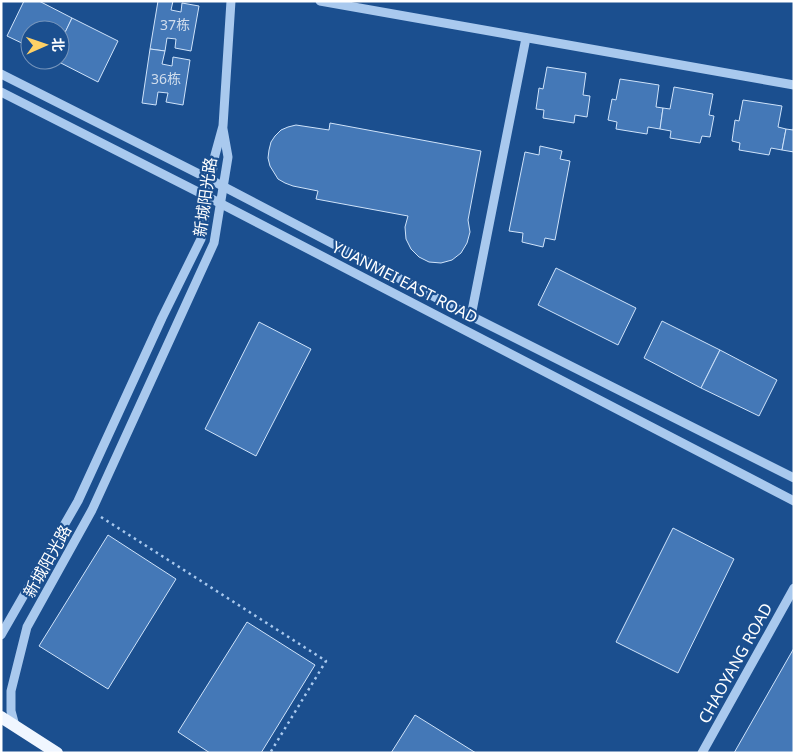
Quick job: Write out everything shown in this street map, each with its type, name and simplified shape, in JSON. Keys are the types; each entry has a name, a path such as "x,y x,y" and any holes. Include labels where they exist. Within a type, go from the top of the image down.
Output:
{"main road":[{"path":"1,717 58,753"}],"street":[{"path":"223,126 232,1"},
{"path":"320,1 794,85"},
{"path":"471,316 526,38"},
{"name":"YUANMEI EAST ROAD","path":"1,74 211,180 471,316 794,478"},
{"name":"YUANMEI EAST ROAD","path":"1,92 794,500"},
{"name":"新城阳光路","path":"1,635 78,501 162,318 201,239 215,155 223,126"},
{"name":"新城阳光路","path":"15,726 11,710 11,691 27,627 92,510 214,243 228,157 223,126"},
{"name":"CHAOYANG ROAD","path":"702,753 794,588"}],"path":[{"path":"92,510 326,660 270,753"}],"building":[{"path":"24,1 39,1 72,18 70,22 70,20 20,20 20,42 7,36"},
{"path":"158,1 173,1 171,10 181,12 182,3 199,6 191,51 175,48 176,39 167,38 165,51 150,49"},
{"path":"72,18 118,41 98,82 70,68 70,22"},
{"path":"150,49 165,51 162,64 172,66 173,57 190,60 183,105 166,102 168,93 158,92 156,105 142,103"},
{"path":"547,67 586,73 583,95 590,96 587,117 575,115 574,123 543,118 544,110 536,109 539,88 543,89"},
{"path":"620,79 659,85 656,107 663,108 660,129 648,127 647,134 616,129 617,122 608,120 612,99 616,100"},
{"path":"674,87 713,94 709,115 714,116 710,137 702,136 700,143 670,138 671,131 660,129 663,108 670,109"},
{"path":"743,100 782,106 778,127 786,129 782,150 771,148 769,155 739,150 740,143 732,141 735,120 739,121"},
{"path":"330,123 481,151 468,220 470,232 467,243 461,253 452,260 441,263 429,262 419,257 411,249 406,239 405,227 408,216 316,199 318,191 293,186 278,179 270,166 268,158 271,142 275,136 281,130 296,125 329,130"},
{"path":"794,126 794,152 782,150 786,129 793,130"},
{"path":"540,146 562,151 560,159 570,161 555,240 545,238 543,247 522,242 523,233 509,231 525,152 539,155"},
{"path":"556,268 636,308 618,345 538,305"},
{"path":"662,321 720,350 701,388 644,358"},
{"path":"259,322 311,349 256,456 205,429"},
{"path":"720,350 777,380 759,416 701,388"},
{"path":"673,528 734,559 678,673 616,642"},
{"path":"108,535 176,579 108,689 39,646"},
{"path":"247,622 315,665 261,753 210,753 178,732"},
{"path":"794,648 794,753 734,753"},
{"path":"415,715 476,753 391,753"}]}
